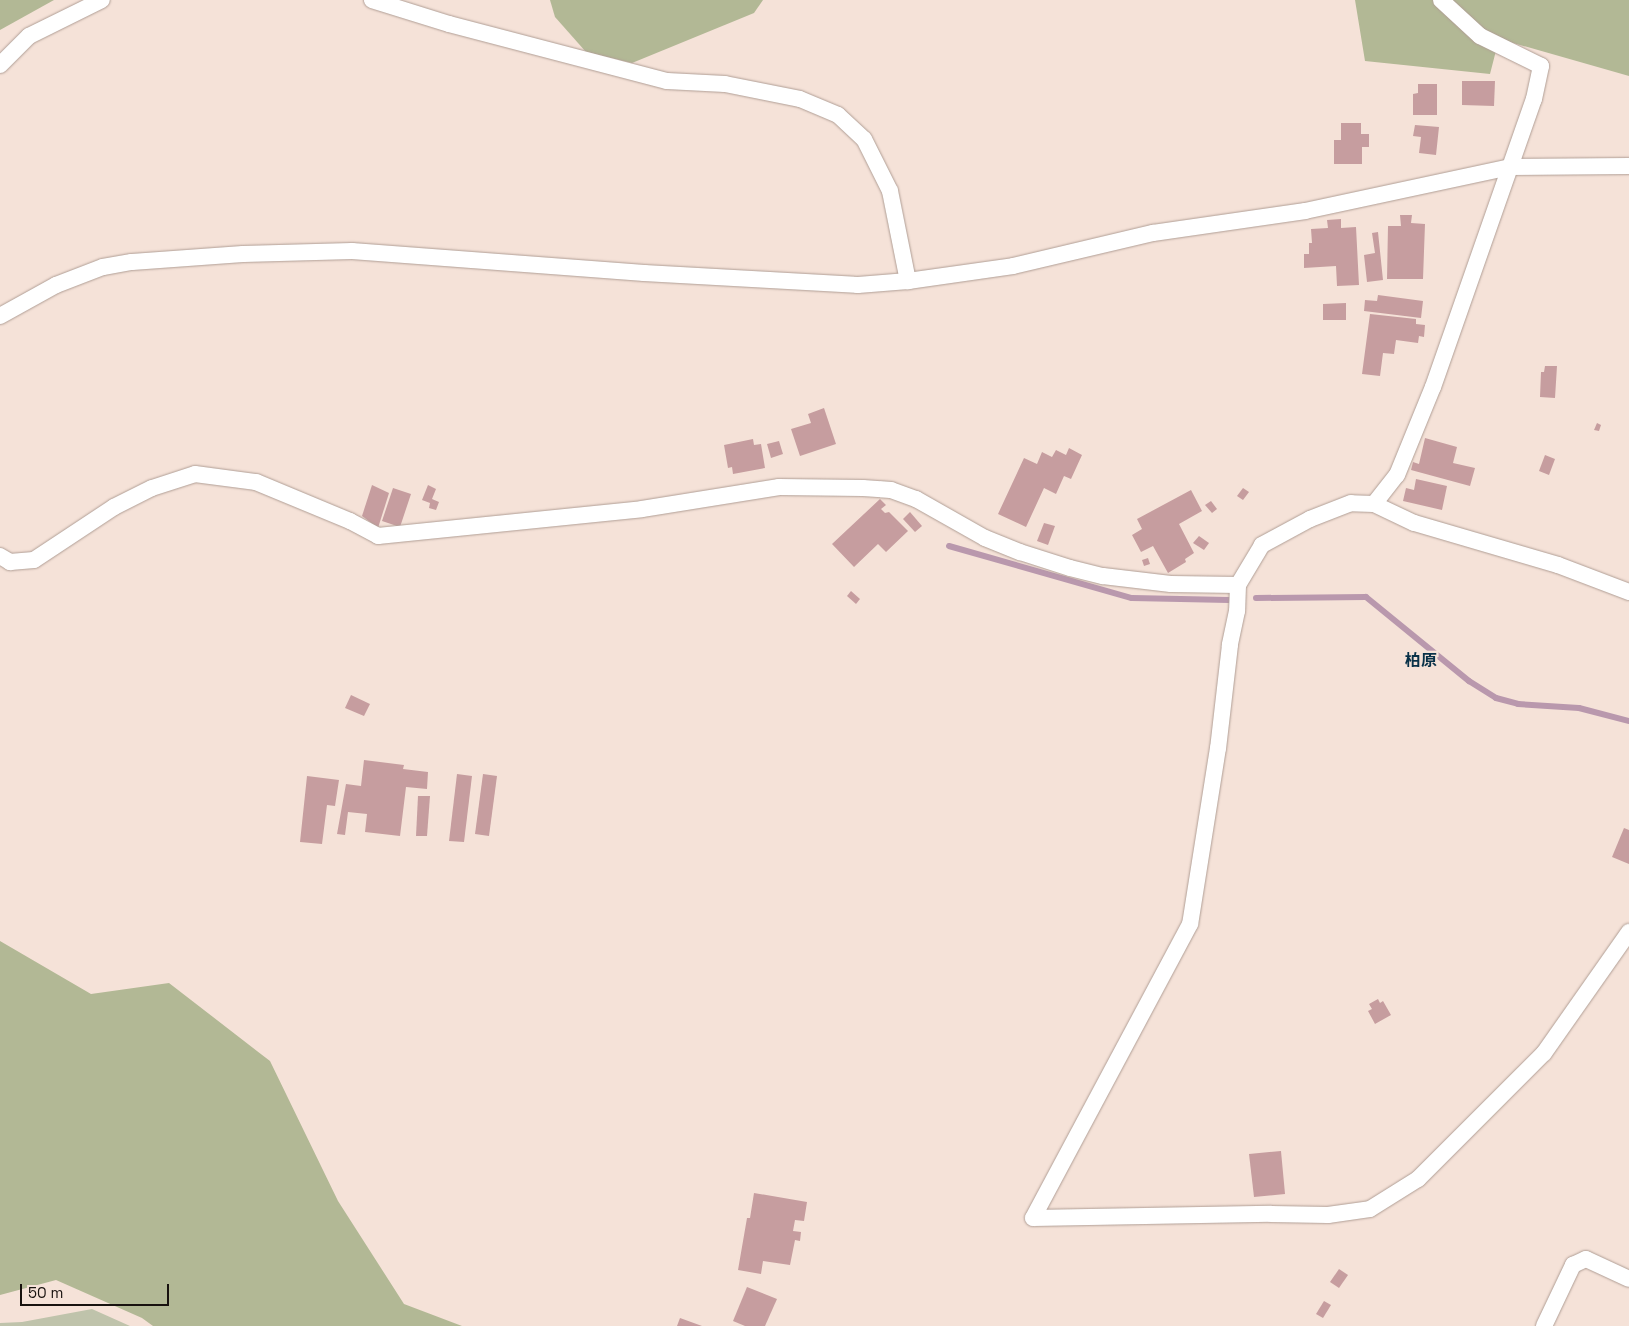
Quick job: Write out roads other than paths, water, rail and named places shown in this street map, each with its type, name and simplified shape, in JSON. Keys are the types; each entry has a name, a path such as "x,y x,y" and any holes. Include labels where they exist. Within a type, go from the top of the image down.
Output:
{"street":[{"path":"0,64 29,36 102,0"},
{"path":"372,0 449,24 667,81 725,84 800,99 838,116 864,140 890,191 908,281"},
{"path":"1374,504 1397,475 1434,387 1534,98 1541,66 1480,36 1441,0"},
{"path":"0,316 56,284 103,267 132,262 243,254 352,251 635,273 848,285 908,281 1013,266 1153,233 1305,211 1510,167 1629,166"},
{"path":"0,556 10,562 34,560 114,507 152,488 195,474 256,482 378,536 642,509 779,487 863,488 891,490 916,499 985,538 1020,552 1070,568 1102,576 1171,584 1238,585"},
{"path":"1629,592 1558,565 1414,524 1374,504 1351,503 1310,519 1262,545 1238,585 1237,611 1230,646 1218,748 1190,924 1034,1218 1271,1214 1328,1215 1370,1209 1418,1179 1445,1155 1544,1053 1629,932"},
{"path":"1544,1326 1573,1265 1586,1259 1629,1279"}],"waterway":[{"path":"949,546 1132,598 1229,600"},
{"path":"1256,598 1366,597 1469,681 1496,698 1518,704 1579,708 1629,721"}],"district":[{"name":"柏原","path":"1421,661"}]}
